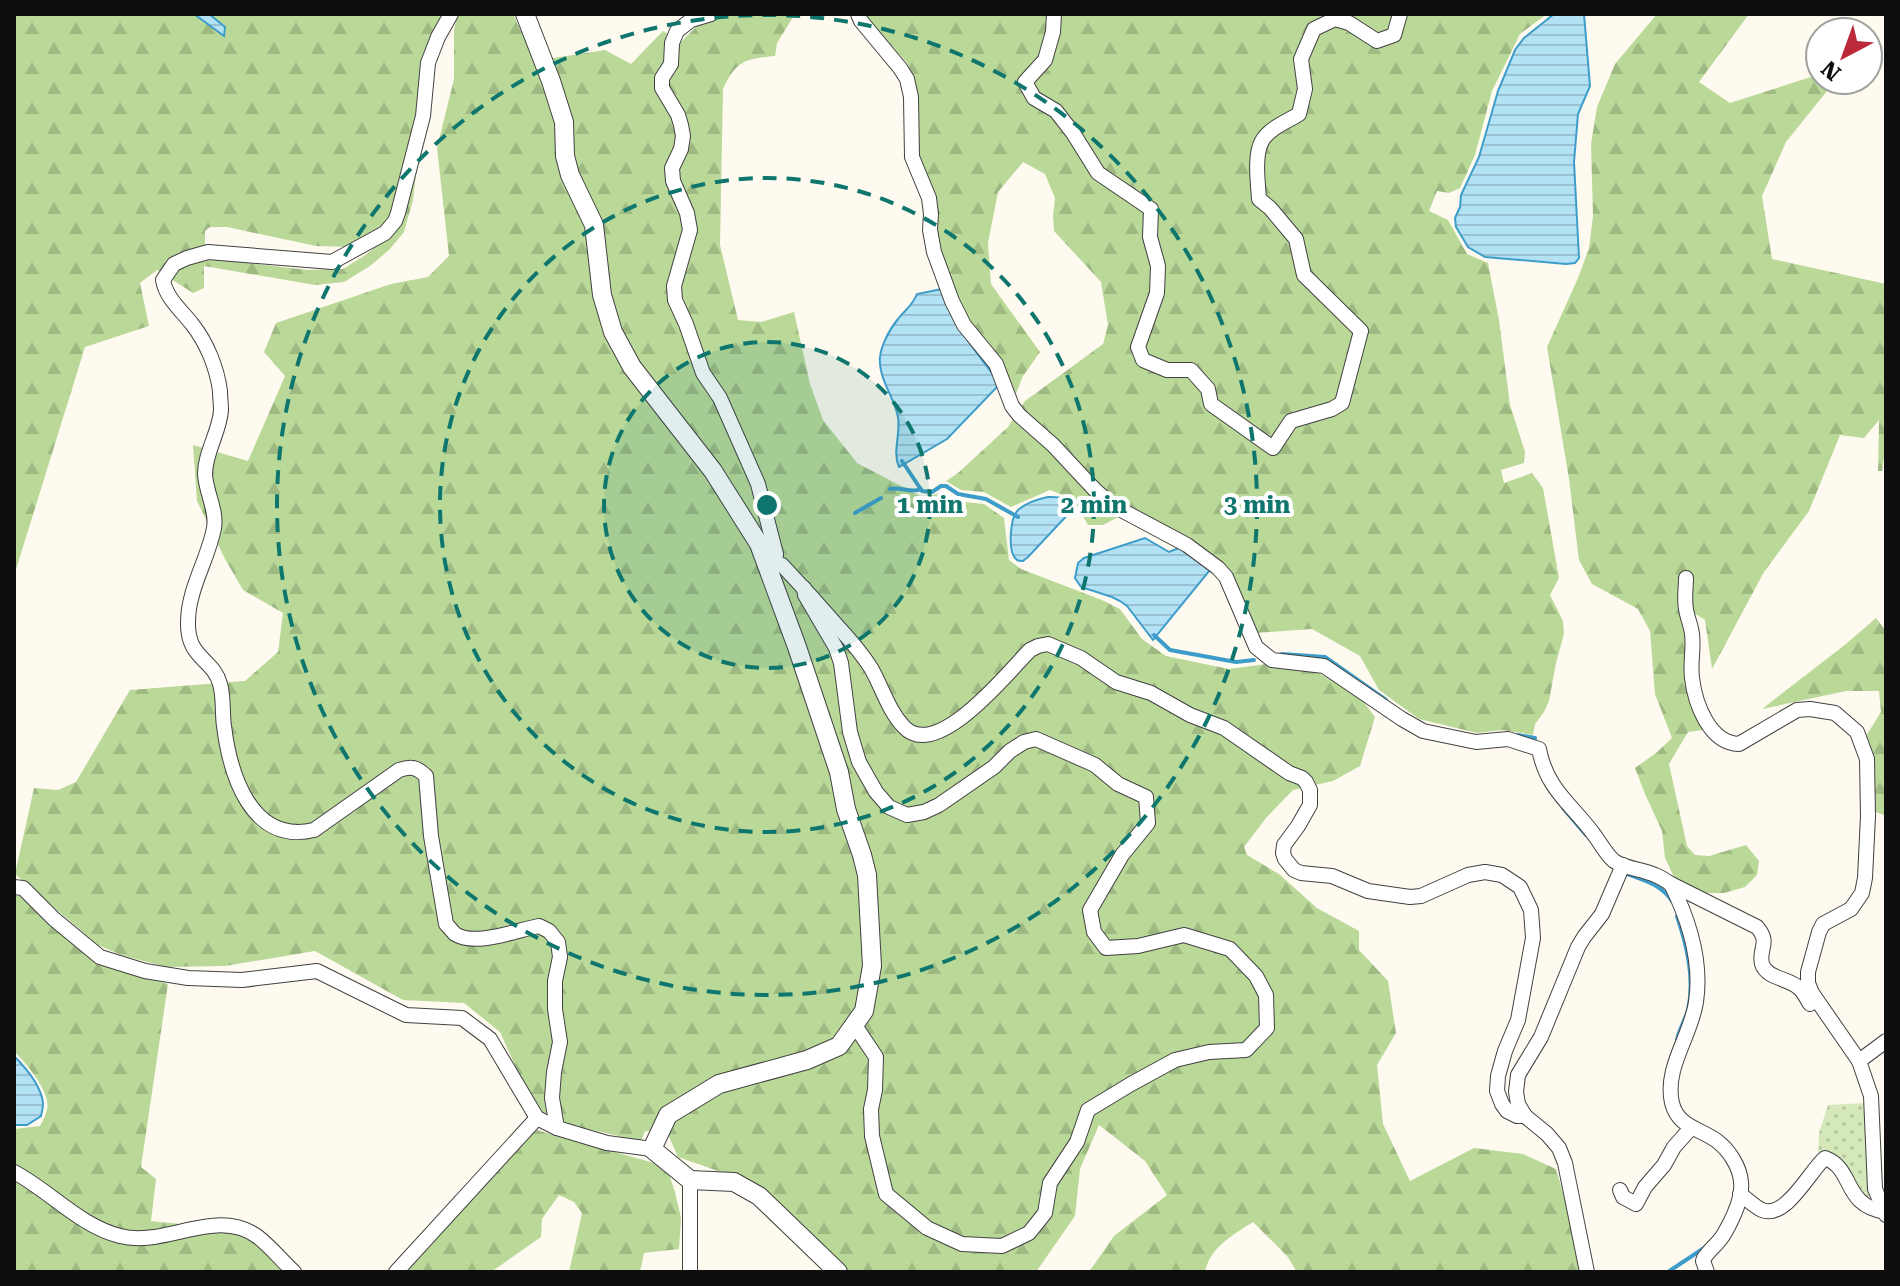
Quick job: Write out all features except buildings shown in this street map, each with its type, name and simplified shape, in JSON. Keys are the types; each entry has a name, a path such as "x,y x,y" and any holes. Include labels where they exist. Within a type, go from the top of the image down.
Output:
{"street":[{"path":"451,14 428,63 418,138 398,213 385,233 332,262 208,252 174,264 163,280 165,290 208,349 219,386 221,411 205,472 214,527 187,622 191,646 214,671 221,685 229,754 240,792 259,817 271,825 298,834 314,830 399,770 418,768 426,776 431,836 446,924 456,935 471,939 539,926 549,931 558,942 560,957 555,981 555,1009 560,1042 552,1098 557,1128"},
{"path":"525,14 564,122 565,156 570,175 594,225 602,295 613,332 632,367 713,471 771,565 839,772 846,809 867,875 872,966 864,1011 839,1046 807,1060 719,1084 668,1115 652,1149"},
{"path":"711,14 691,20 677,31 672,43 671,64 662,78 662,88 681,125 683,136 672,168 673,181 687,213 690,230 674,286 675,300 703,373 720,398 758,484 773,541 771,565"},
{"path":"858,14 907,79 911,97 912,157 929,198 934,252 964,325 996,364 1012,406 1019,415 1112,505 1187,545 1218,568 1226,577 1246,626 1262,653 1272,660 1324,666 1423,731 1476,742 1508,739 1539,749 1543,765 1563,800 1621,870 1655,875 1757,927 1763,934 1765,944 1761,961 1763,967 1799,987 1824,1021 1829,1017"},
{"path":"1054,14 1053,32 1045,60 1025,82 1034,98 1056,111 1098,173 1151,209 1150,237 1158,266 1157,293 1138,347 1143,360 1167,370 1191,370 1208,389 1211,404 1273,448 1291,421 1342,403 1361,331 1304,275 1296,239 1259,199 1257,166 1262,140 1277,126 1299,114 1305,89 1301,59 1314,29 1335,19 1349,23 1377,41 1394,35 1400,14"},
{"path":"771,565 782,565 859,651 896,715 913,734 932,734 964,717 1030,650 1048,644 1088,662 1124,686 1151,693 1190,715 1212,722 1289,773 1302,778 1310,790 1310,805 1284,845 1285,859 1294,870 1332,876 1368,891 1410,897 1421,896 1468,875 1485,872 1512,880 1520,887 1531,910 1533,938 1518,1020 1505,1051 1497,1091 1507,1111 1525,1116"},
{"path":"1686,578 1685,607 1693,635 1691,675 1695,693 1712,731 1731,744 1739,744 1797,710 1835,713 1857,732 1867,759 1868,816 1862,893 1851,909 1823,924 1808,972 1808,983 1859,1061 1871,1096 1875,1189 1885,1213"},
{"path":"804,588 841,663 853,747 867,777 889,807 907,815 924,812 994,767 1010,751 1036,739 1095,765 1118,784 1146,797 1148,823 1122,855 1090,910 1094,932 1106,948 1138,946 1184,935 1230,949 1256,976 1266,995 1267,1028 1246,1050 1209,1052 1175,1060 1088,1110 1077,1142 1050,1183 1045,1213 1029,1233 1002,1246 962,1244 927,1228 886,1194 872,1136 876,1057 854,1024"},
{"path":"1587,1272 1562,1155 1547,1134 1525,1116 1516,1092 1518,1075 1541,1037 1578,947 1602,914 1621,870"},
{"path":"1671,884 1692,938 1698,971 1696,1004 1672,1075 1671,1100 1677,1115 1689,1130 1719,1142 1736,1165 1742,1185 1723,1236 1704,1258 1707,1272"},
{"path":"14,887 23,888 100,957 145,971 188,978 242,980 317,971 406,1015 462,1018 490,1039 537,1118 557,1128 607,1143 652,1149 690,1180 734,1182 759,1196 838,1272"},
{"path":"1859,1061 1886,1041"},
{"path":"396,1272 537,1118"},
{"path":"1620,1190 1623,1197 1636,1204 1645,1187 1689,1130"},
{"path":"1740,1194 1762,1210 1770,1211 1793,1197 1825,1158 1839,1168 1850,1190 1860,1201 1869,1208 1885,1213"},
{"path":"14,1172 88,1223 120,1237 149,1239 210,1226 235,1227 257,1236 294,1272"},
{"path":"690,1180 690,1272"}],"green space":[{"path":"14,14 194,14 224,35 225,26 209,14 447,14 425,61 407,162 389,219 383,227 350,247 316,246 227,227 210,227 205,231 205,244 221,260 308,270 343,269 392,233 417,167 413,200 404,232 370,266 344,282 315,285 204,266 204,288 193,293 157,270 140,283 149,326 85,347 14,576"},
{"path":"457,14 513,14 535,61 605,50 631,64 663,31 681,42 697,26 695,14 795,14 777,43 775,56 743,63 733,72 723,89 720,245 738,320 761,322 794,312 810,384 823,420 857,463 924,498 942,492 955,501 984,504 1004,518 1009,560 1021,569 1120,609 1142,639 1166,656 1229,669 1266,664 1315,671 1363,701 1375,717 1360,766 1333,781 1293,790 1244,847 1247,855 1279,874 1317,908 1359,931 1359,950 1388,981 1396,1033 1377,1065 1383,1124 1410,1181 1474,1148 1523,1154 1556,1169 1579,1272 1297,1272 1287,1256 1253,1222 1217,1249 1205,1272 1089,1272 1114,1236 1167,1195 1145,1161 1099,1125 1080,1169 1075,1216 1036,1272 849,1272 758,1185 678,1157 667,1132 645,1131 641,1141 574,1126 543,1112 526,1090 500,1032 464,1003 403,1000 315,951 225,966 166,967 121,955 98,945 15,874 34,788 58,790 76,782 130,690 245,681 278,652 283,613 243,590 225,559 197,501 193,445 248,461 285,376 264,352 276,323 391,284 428,277 449,256 437,148 454,79"},
{"path":"865,14 1547,14 1520,34 1492,91 1475,155 1460,188 1449,193 1437,191 1429,211 1448,220 1467,254 1488,263 1510,405 1525,452 1524,463 1501,470 1504,483 1532,473 1543,488 1559,578 1550,595 1563,621 1564,634 1549,701 1535,724 1533,735 1503,730 1477,733 1419,719 1379,690 1360,656 1312,629 1255,633 1230,575 1130,511 1103,525 1088,525 1073,499 1050,490 1011,507 984,492 961,490 946,481 1008,427 1025,401 1103,344 1108,325 1101,282 1054,231 1055,198 1045,174 1023,162 998,192 988,243 991,284 1040,352 1023,376 1015,396 971,327 944,265 916,157 919,107 916,84 907,63"},
{"path":"1657,14 1749,14 1699,82 1730,103 1804,79 1804,96 1823,96 1786,142 1762,196 1772,259 1886,284 1886,442 1882,471 1878,471 1879,420 1864,438 1840,435 1809,511 1764,572 1712,669 1705,620 1691,611 1684,660 1689,693 1703,730 1688,732 1669,764 1687,846 1695,855 1709,856 1746,845 1759,861 1757,875 1745,887 1724,893 1705,893 1674,877 1665,858 1662,831 1635,768 1672,738 1655,694 1650,631 1638,609 1592,584 1579,560 1547,347 1589,248 1593,216 1591,144 1597,107 1615,64"},
{"path":"1876,618 1886,631 1884,815 1872,811 1872,756 1866,736 1881,712 1879,691 1846,691 1762,709"},
{"path":"14,895 21,896 51,926 99,963 168,984 141,1167 156,1179 151,1221 205,1227 246,1236 259,1244 286,1272 14,1272 14,1129 40,1126 47,1104 39,1081 14,1051"},
{"path":"1867,1103 1868,1201 1818,1158 1819,1133 1828,1105"},
{"path":"537,1130 654,1163 669,1174 681,1218 679,1249 644,1253 640,1272 569,1272 582,1213 574,1202 559,1195 542,1219 541,1237 491,1272 406,1272 465,1206"}],"water":[{"path":"194,14 209,14 225,27 224,36"},
{"path":"1554,14 1584,14 1590,86 1578,114 1574,162 1579,258 1575,263 1566,264 1485,257 1468,247 1456,227 1461,195 1479,157 1498,91 1515,50 1524,38"},
{"path":"942,289 958,326 997,380 998,386 947,439 899,467 896,455 898,417 881,371 881,353 891,329 917,294"},
{"path":"1048,497 1067,500 1072,510 1028,557 1023,561 1017,560 1011,543 1015,514 1029,503"},
{"path":"1145,538 1169,552 1179,548 1210,570 1153,640 1127,606 1112,597 1081,587 1075,578 1078,563 1084,558"},
{"path":"14,1056 28,1071 42,1096 41,1116 27,1125 14,1125"}],"waterway":[{"path":"902,461 922,491 932,492 946,486 958,494 986,499 1018,517"},
{"path":"890,489 921,489"},
{"path":"855,513 881,498"},
{"path":"1154,635 1170,650 1236,662 1254,660"},
{"path":"1282,654 1325,657 1386,700"},
{"path":"1518,735 1535,738 1534,744"},
{"path":"1563,808 1586,835"},
{"path":"1622,872 1655,886 1672,901"},
{"path":"1677,916 1687,951 1691,986 1688,1010 1677,1040"},
{"path":"1668,1272 1707,1246"}]}
